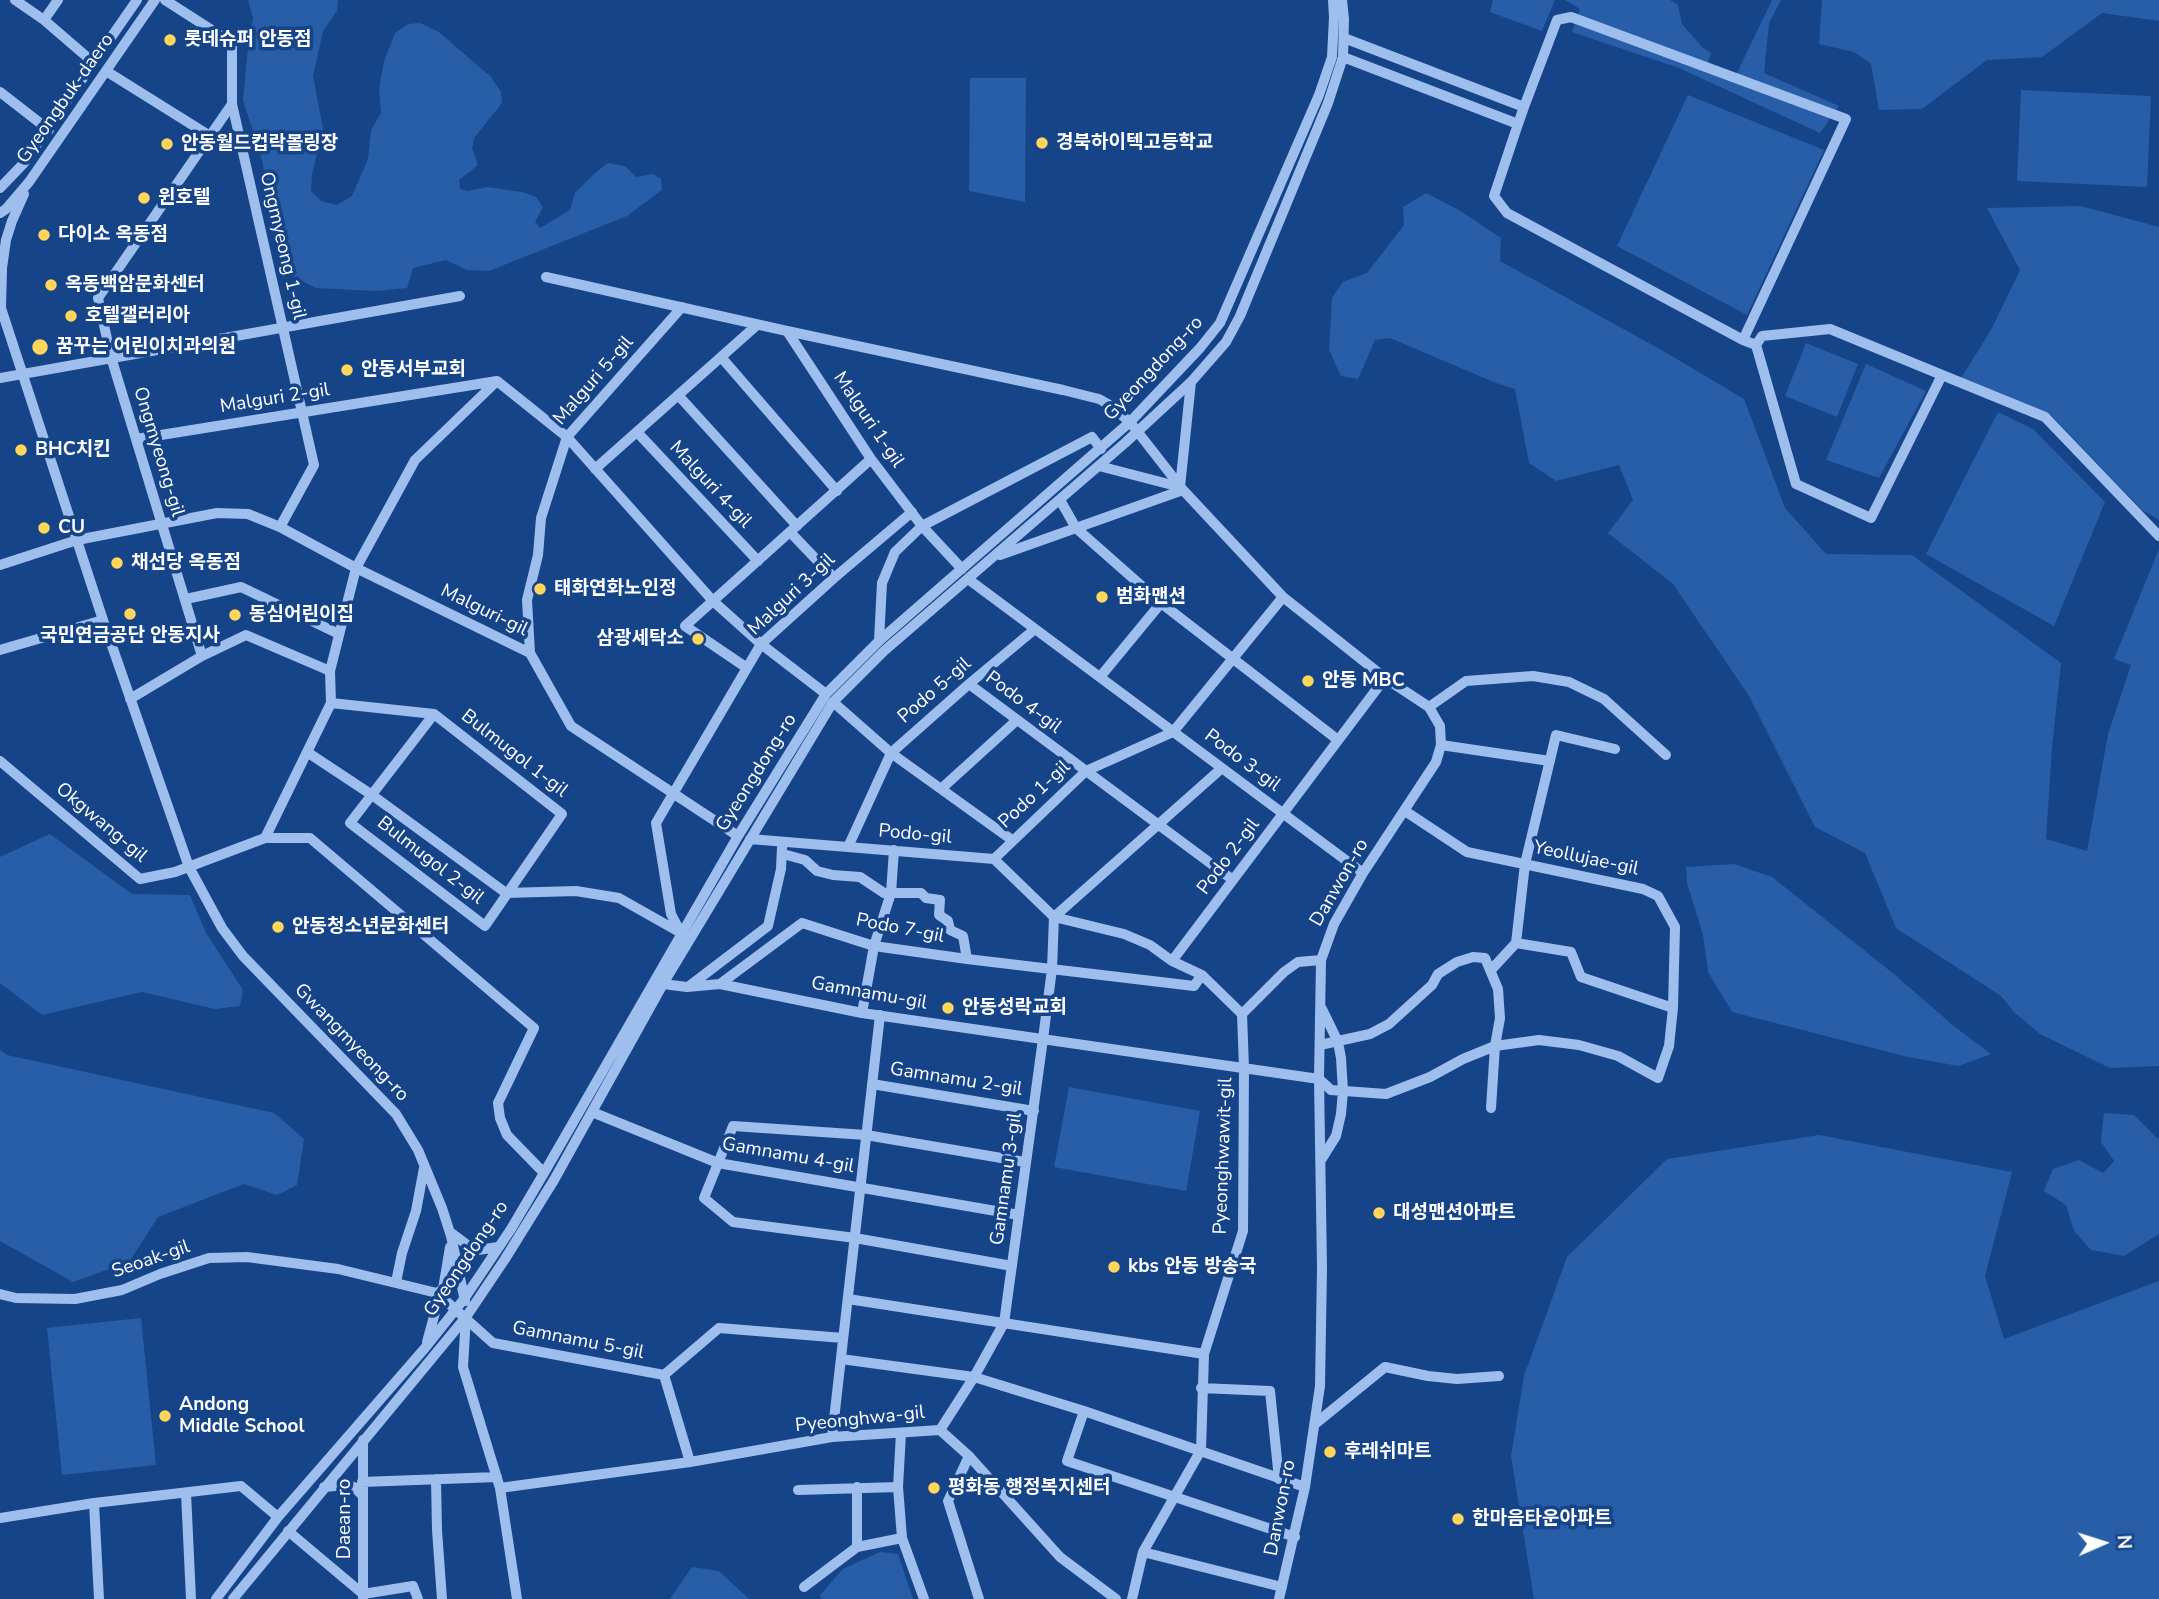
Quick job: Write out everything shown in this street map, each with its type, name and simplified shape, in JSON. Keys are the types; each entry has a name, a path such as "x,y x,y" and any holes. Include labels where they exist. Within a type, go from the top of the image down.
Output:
{"street":[{"path":"15,0 44,20 94,63"},
{"path":"44,20 58,0"},
{"name":"Gyeongbuk-daero","path":"0,188 24,163 137,0"},
{"name":"Gyeongbuk-daero","path":"0,213 29,182 155,0"},
{"name":"Ongmyeong 1-gil","path":"165,0 232,43 232,104 314,465 280,527"},
{"name":"Gyeongdong-ro","path":"233,1599 466,1317 505,1259 547,1192 663,984 738,836 829,698 879,641 1130,422 1200,348 1225,314 1319,95 1332,57 1333,0"},
{"name":"Gyeongdong-ro","path":"215,1599 278,1517 425,1348 464,1299 544,1173 686,936 750,839 829,698 1100,466 1191,382 1220,351 1240,316 1317,134 1343,57 1342,0"},
{"path":"1743,340 1846,119 1571,17 1557,20 1494,196 1507,213 1743,340 1755,345"},
{"path":"1344,38 1524,107"},
{"path":"1343,57 1518,124"},
{"path":"106,71 209,136"},
{"path":"0,92 48,130"},
{"name":"Ongmyeong-gil","path":"202,656 111,357 98,298 232,104"},
{"path":"0,176 24,163"},
{"name":"Gwangmyeong-ro","path":"29,182 6,240 0,307 103,620 189,867 222,928 243,956 396,1114 418,1150 450,1234 466,1317 463,1367 500,1488 517,1599"},
{"path":"546,276 1099,399 1130,422 1182,488 1283,597 1385,678 1429,707 1440,726 1441,745 1550,761"},
{"path":"0,378 460,296"},
{"name":"Malguri 5-gil","path":"530,653 527,600 538,555 541,518 567,437 681,307"},
{"path":"595,469 757,325"},
{"path":"1755,345 1762,336 1830,329 2045,417 2159,536"},
{"name":"Malguri 1-gil","path":"788,331 872,459 922,526 962,569"},
{"path":"1755,345 1796,484 1871,517 1942,375"},
{"path":"721,358 837,491"},
{"path":"265,838 331,703 330,671 356,568 415,460 497,381 567,437 713,601 761,644 829,698 891,753 1012,840"},
{"name":"Malguri 2-gil","path":"135,439 497,381"},
{"path":"1182,488 1191,382"},
{"name":"Malguri 4-gil","path":"678,395 834,578"},
{"name":"Malguri 4-gil","path":"637,432 758,561"},
{"path":"879,641 882,583 895,552 922,526 1092,437 1101,449"},
{"path":"747,668 685,626 872,459"},
{"path":"1100,466 1182,488"},
{"path":"993,558 1182,488"},
{"path":"1060,499 1076,528 1161,603 1338,740"},
{"name":"Malguri 3-gil","path":"686,936 671,914 656,823 761,644 912,512"},
{"name":"Malguri-gil","path":"77,540 217,513 248,514 280,527 356,568 530,653 571,726 738,836"},
{"path":"0,565 77,540"},
{"name":"Podo 3-gil","path":"968,579 1363,873"},
{"path":"186,598 241,587 339,634"},
{"name":"Podo 1-gil","path":"994,859 1086,771 1173,732 1283,597"},
{"path":"1100,677 1161,603"},
{"path":"0,650 103,620"},
{"name":"Podo 5-gil","path":"848,847 891,753 1035,629"},
{"path":"131,699 202,656 246,635 330,671"},
{"path":"1429,707 1466,681 1533,676 1569,682 1604,699 1666,755"},
{"name":"Podo 2-gil","path":"1172,961 1385,678"},
{"name":"Podo 4-gil","path":"969,684 1233,880"},
{"name":"Bulmugol 1-gil","path":"331,703 434,714 562,814 506,894"},
{"name":"Bulmugol 1-gil","path":"372,794 434,714"},
{"path":"941,789 1017,720"},
{"path":"1491,970 1516,943 1525,864 1556,735 1615,749"},
{"name":"Danwon-ro","path":"1279,1599 1305,1487 1321,1386 1321,960 1334,924 1363,873 1436,762 1441,745"},
{"path":"307,752 372,794 506,894 576,891 620,898 686,936"},
{"name":"Okgwang-gil","path":"0,761 140,879 189,867"},
{"path":"1044,1039 1052,969 1054,917 1222,768"},
{"name":"Bulmugol 2-gil","path":"372,794 351,823 485,926 506,894"},
{"name":"Yeollujae-gil","path":"1405,811 1467,852 1643,889 1658,896 1675,927 1669,1046 1658,1078 1618,1056 1578,1045 1539,1040 1495,1046"},
{"path":"189,867 265,838 310,838 534,1028 498,1103 500,1118 507,1135 544,1173"},
{"name":"Podo-gil","path":"750,839 994,859"},
{"path":"687,987 768,926 783,854 782,841"},
{"path":"862,1013 874,946 891,893 894,850"},
{"path":"783,854 805,860 817,871 860,877 884,893 921,893 926,898 940,900 939,915 948,921 950,930 963,936 967,958"},
{"path":"994,859 1054,917 1125,934 1202,975 1242,1014 1244,1068"},
{"name":"Podo 7-gil","path":"720,984 802,923 874,946 1194,986 1202,975"},
{"path":"1516,943 1570,952 1581,977 1673,1008"},
{"path":"1320,1045 1370,1034 1389,1024 1432,985 1438,974 1457,962 1473,957 1485,958 1498,989 1499,1009 1491,1108"},
{"path":"1242,1014 1284,972 1298,962 1321,960"},
{"name":"Gamnamu-gil","path":"663,984 687,987 720,984 862,1013 1319,1079 1331,1090 1343,1091"},
{"path":"1320,1005 1338,1042 1343,1091 1336,1136 1321,1160"},
{"name":"Gamnamu 2-gil","path":"832,1437 880,1015"},
{"name":"Gamnamu 3-gil","path":"940,1430 1004,1323 1044,1039"},
{"path":"1343,1091 1386,1094 1430,1077 1495,1046"},
{"name":"Pyeonghwawit-gil","path":"1132,1599 1143,1552 1201,1450 1204,1354 1243,1231 1244,1068"},
{"name":"Gamnamu 2-gil","path":"872,1084 1034,1111"},
{"name":"Gamnamu 4-gil","path":"592,1112 718,1163 860,1188"},
{"path":"1012,1266 855,1238 733,1222 704,1198 733,1126 866,1135 1025,1162"},
{"path":"396,1282 401,1253 416,1211 424,1168"},
{"path":"860,1188 1018,1215"},
{"path":"450,1234 478,1250 498,1247"},
{"path":"425,1348 436,1309 437,1293 443,1289 450,1256 450,1234"},
{"name":"Seoak-gil","path":"0,1294 16,1298 75,1299 122,1290 209,1258 247,1257 338,1269 437,1293 466,1317"},
{"path":"848,1299 1204,1354"},
{"name":"Gamnamu 5-gil","path":"466,1317 494,1343 664,1375 719,1328 844,1338"},
{"path":"841,1359 974,1377 1084,1411 1305,1487"},
{"path":"1315,1424 1385,1367 1457,1379 1499,1376"},
{"path":"664,1375 690,1462"},
{"path":"1201,1388 1270,1391 1279,1479"},
{"path":"1084,1411 1067,1461 1295,1537"},
{"name":"Pyeonghwa-gil","path":"500,1488 690,1462 832,1437 940,1430 969,1456 1060,1557 1116,1599"},
{"path":"901,1433 898,1487 902,1538 924,1599"},
{"name":"Daean-ro","path":"362,1597 363,1440"},
{"path":"969,1456 948,1501 979,1599"},
{"path":"362,1482 497,1476"},
{"path":"436,1479 436,1530 442,1599"},
{"path":"324,1487 346,1485 354,1487 362,1495"},
{"path":"0,1518 94,1503 241,1486 278,1517"},
{"path":"857,1487 857,1547"},
{"path":"798,1490 898,1487"},
{"path":"186,1493 191,1599"},
{"path":"94,1503 99,1599"},
{"path":"288,1531 362,1597 413,1586 418,1599"},
{"path":"804,1587 857,1547 902,1538"},
{"path":"1143,1552 1282,1587"}],"shaded area":[{"path":"248,0 338,0 337,11 323,31 313,76 323,129 312,174 311,191 321,201 337,205 352,196 368,159 371,130 381,113 379,89 384,61 395,33 408,24 420,23 439,32 491,77 501,92 502,103 474,138 472,149 478,165 459,180 460,189 468,191 487,187 536,197 543,207 535,222 540,228 570,210 575,193 608,163 625,166 636,177 653,174 661,179 662,190 627,216 489,271 467,270 446,260 413,268 407,288 375,291 316,288 291,275 273,219 262,160 243,100 253,18"},
{"path":"1493,0 1555,0 1542,31 1490,12"},
{"path":"1565,0 1670,0 1678,5 1682,24 1702,47 1711,53 1707,66 1735,77 1772,0 1781,0 1769,23 1764,73 1839,106 1820,133 1679,68 1572,32 1580,9"},
{"path":"1822,0 2159,0 2159,21 2102,13 2042,57 1987,60 1922,109 1879,110 1871,64 1854,52 1819,44"},
{"path":"970,78 1026,78 1025,202 969,191"},
{"path":"2021,90 2151,96 2147,187 2017,181"},
{"path":"1688,95 1824,150 1747,315 1617,246"},
{"path":"1426,193 1459,210 1501,238 1500,261 1744,399 1785,508 1826,554 1912,555 2061,663 2046,839 2087,851 2108,734 2131,665 2114,659 2159,549 2159,1066 2110,1068 2040,1034 2014,1012 2001,996 1896,928 1865,853 1815,827 1749,696 1673,584 1608,533 1633,500 1619,465 1556,481 1529,463 1515,389 1390,338 1375,340 1358,379 1341,376 1329,350 1332,298 1343,282 1367,273 1404,225 1403,207"},
{"path":"2081,206 2159,227 2159,520 2142,510 2051,415 1961,378 1991,330 2020,270 1987,208"},
{"path":"1806,343 1858,364 1837,417 1785,396"},
{"path":"1866,364 1926,391 1879,478 1826,460"},
{"path":"1998,412 2033,429 2105,502 2054,626 1926,554"},
{"path":"50,834 132,894 190,895 206,933 243,990 240,1006 215,1009 142,992 42,1015 0,983 0,857"},
{"path":"1734,864 1772,877 1991,1054 1959,1066 1908,1057 1732,1012 1708,972 1703,935 1687,883 1686,867"},
{"path":"0,1050 7,1055 274,1113 304,1139 297,1185 277,1195 244,1184 158,1217 129,1262 73,1282 0,1241"},
{"path":"1069,1087 1200,1111 1186,1191 1054,1167"},
{"path":"2104,1113 2134,1115 2159,1140 2159,1234 2124,1256 2091,1250 2074,1231 2066,1205 2044,1191 2053,1169 2079,1160 2103,1173 2114,1161 2101,1142"},
{"path":"1819,1135 2012,1172 1985,1276 2004,1339 2159,1281 2159,1599 1534,1599 1511,1456 1524,1376 1567,1257 1667,1159"},
{"path":"141,1318 156,1465 62,1475 47,1328"},
{"path":"880,1552 898,1554 913,1599 822,1599 820,1595 843,1569"},
{"path":"692,1567 719,1571 749,1599 670,1599"}],"place":[{"name":"롯데슈퍼 안동점","path":"170,40"},
{"name":"경북하이텍고등학교","path":"1042,143"},
{"name":"안동월드컵락볼링장","path":"167,144"},
{"name":"윈호텔","path":"144,198"},
{"name":"다이소 옥동점","path":"44,235"},
{"name":"옥동백암문화센터","path":"51,285"},
{"name":"호텔갤러리아","path":"71,316"},
{"name":"꿈꾸는 어린이치과의원","path":"40,347"},
{"name":"안동서부교회","path":"347,370"},
{"name":"BHC치킨","path":"21,450"},
{"name":"CU","path":"44,528"},
{"name":"채선당 옥동점","path":"117,563"},
{"name":"태화연화노인정","path":"540,589"},
{"name":"범화맨션","path":"1102,597"},
{"name":"국민연금공단 안동지사","path":"130,614"},
{"name":"동심어린이집","path":"235,615"},
{"name":"삼광세탁소","path":"698,639"},
{"name":"안동 MBC","path":"1308,681"},
{"name":"안동청소년문화센터","path":"278,927"},
{"name":"안동성락교회","path":"948,1008"},
{"name":"대성맨션아파트","path":"1379,1213"},
{"name":"kbs 안동 방송국","path":"1114,1267"},
{"name":"Andong Middle School","path":"165,1416"},
{"name":"후레쉬마트","path":"1330,1452"},
{"name":"평화동 행정복지센터","path":"934,1488"},
{"name":"한마음타운아파트","path":"1458,1519"}]}
